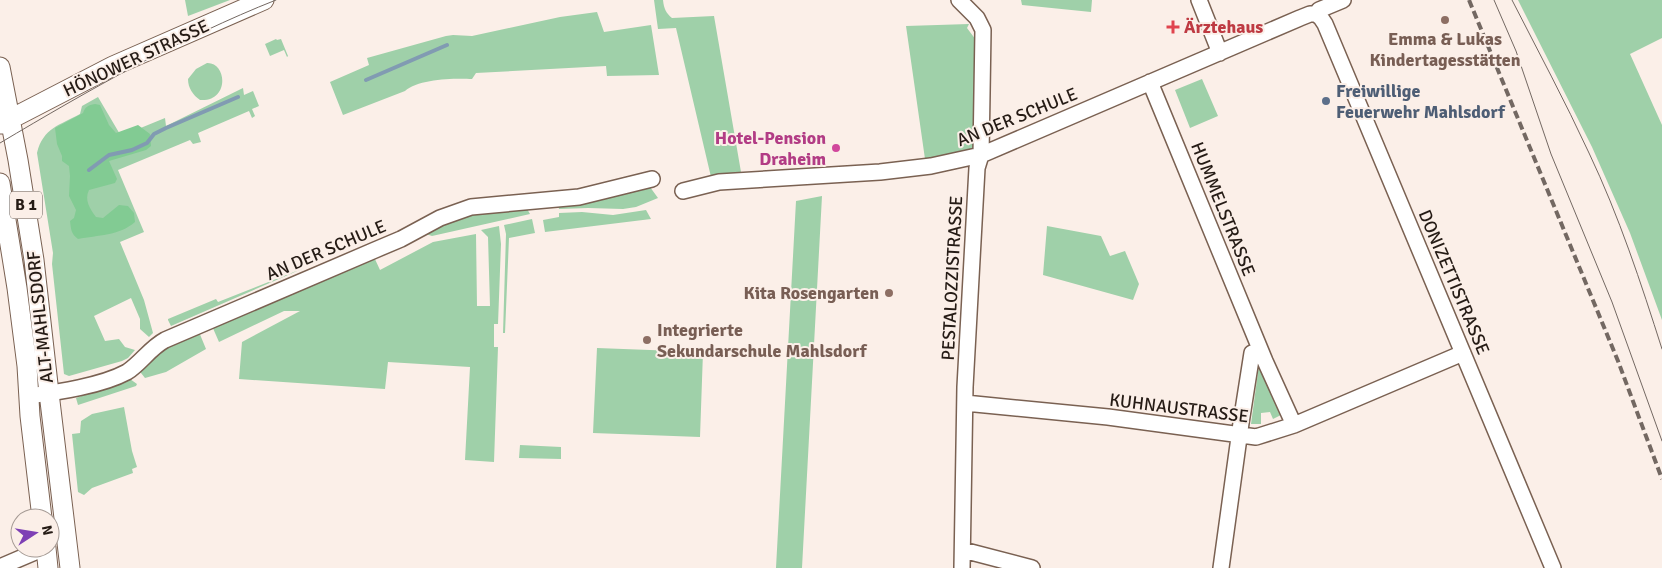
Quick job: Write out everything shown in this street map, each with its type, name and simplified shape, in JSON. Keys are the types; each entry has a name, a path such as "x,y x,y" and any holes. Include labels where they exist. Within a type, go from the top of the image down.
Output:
{"main road":[{"name":"HÖNOWER STRASSE","path":"5,122 113,66 264,0"},
{"name":"ALT-MAHLSDORF","path":"0,67 5,122 34,260 70,568"},
{"name":"ALT-MAHLSDORF","path":"0,183 17,288 41,508"}],"street":[{"name":"PESTALOZZISTRASSE","path":"959,0 977,18 982,30 981,155 977,168 965,404 962,568"},
{"path":"1199,0 1220,53"},
{"name":"AN DER SCHULE","path":"683,191 720,182 828,176 931,166 981,155 1300,18 1316,14 1319,10 1343,0"},
{"name":"DONIZETTISTRASSE","path":"1316,14 1325,24 1553,568"},
{"name":"HUMMELSTRASSE","path":"1150,82 1260,350 1294,425"},
{"name":"AN DER SCHULE","path":"29,396 75,389 118,376 133,368 159,343 165,340 375,250 448,215 471,207 579,197 652,180"},
{"path":"1221,568 1252,353 1260,350"},
{"name":"KUHNAUSTRASSE","path":"965,404 1108,417 1256,437 1294,425 1463,353"},
{"path":"963,550 1032,568"},
{"path":"0,567 21,558"}],"green space":[{"path":"185,0 230,0 188,16"},
{"path":"654,0 663,0 668,14 672,18 714,16 741,172 711,177 676,28 658,29"},
{"path":"1021,0 1092,0 1091,12 1022,5"},
{"path":"1518,0 1662,0 1662,38 1630,54 1662,125 1662,320 1630,233 1592,147"},
{"path":"597,12 604,32 651,25 659,75 607,76 606,66 476,73 472,79 446,79 418,84 405,91 343,115 330,82 369,65 367,58 446,36 472,36 560,17"},
{"path":"969,24 967,28 976,40 978,149 925,159 906,26"},
{"path":"281,39 287,57 284,50 270,56 265,44"},
{"path":"207,63 214,64 219,69 222,82 221,89 217,95 210,99 200,100 191,91 188,79 196,69"},
{"path":"1202,79 1218,116 1190,128 1175,90"},
{"path":"243,88 244,95 253,91 259,106 252,109 255,116 252,118 249,111 198,133 201,142 193,144 190,140 118,170 144,232 120,242 144,300 153,333 149,337 140,329 140,319 131,298 94,316 105,341 119,339 125,347 135,350 128,358 69,376 64,374 52,264 53,253 37,153 43,138 53,128 80,114 82,106 98,97 121,136 165,118 166,126"},
{"path":"95,104 100,105 109,125 116,133 138,125 150,134 151,146 146,150 109,161 117,179 115,183 89,190 87,197 88,204 96,217 103,218 119,205 128,206 134,213 135,222 122,230 101,236 78,239 73,233 70,224 76,210 69,196 69,166 62,161 55,128 83,113 86,108"},
{"path":"650,187 658,198 636,207 623,209 559,209 558,204"},
{"path":"822,196 802,568 776,568 796,201"},
{"path":"526,207 530,214 432,236 423,233 469,212"},
{"path":"646,210 651,219 545,232 543,220 559,217 559,213 582,212 613,215"},
{"path":"532,219 535,233 509,238 505,333 503,333 506,234 504,225"},
{"path":"499,226 501,244 498,324 494,324 494,347 498,347 494,462 465,460 470,367 388,362 385,389 239,379 242,342 300,311 284,311 219,342 212,326 374,257 380,270 433,242 476,234 477,306 490,306 488,237 481,230"},
{"path":"1047,226 1101,236 1110,256 1125,251 1139,284 1133,300 1043,275"},
{"path":"304,268 171,326 168,320 216,299 218,302"},
{"path":"199,332 206,349 166,372 145,378 141,373 141,370 159,349"},
{"path":"597,348 703,352 700,437 593,433"},
{"path":"1259,365 1281,415 1273,419 1270,412 1261,413 1261,424 1251,424"},
{"path":"130,379 137,384 136,386 78,405 76,398"},
{"path":"124,407 137,467 132,469 133,473 92,488 84,495 78,492 72,434 80,433 81,421 92,414"},
{"path":"520,445 561,447 561,459 519,458"}],"waterway":[{"path":"366,80 447,45"},
{"path":"89,170 109,155 132,150 147,143 154,134 238,97"}],"tram line":[{"path":"0,143 135,66 205,31 276,0"},
{"path":"1494,0 1516,51 1551,154 1612,302 1662,441"},
{"path":"1512,0 1600,177 1629,250 1662,349"}],"railway":[{"path":"1469,0 1618,361 1662,479"}],"place":[{"name":"Emma & Lukas Kindertagesstätten","path":"1445,20"},
{"name":"Ärztehaus","path":"1173,27"},
{"name":"Freiwillige Feuerwehr Mahlsdorf","path":"1326,101"},
{"name":"Hotel-Pension Draheim","path":"836,148"},
{"name":"Kita Rosengarten","path":"889,293"},
{"name":"Integrierte Sekundarschule Mahlsdorf","path":"647,340"}]}
